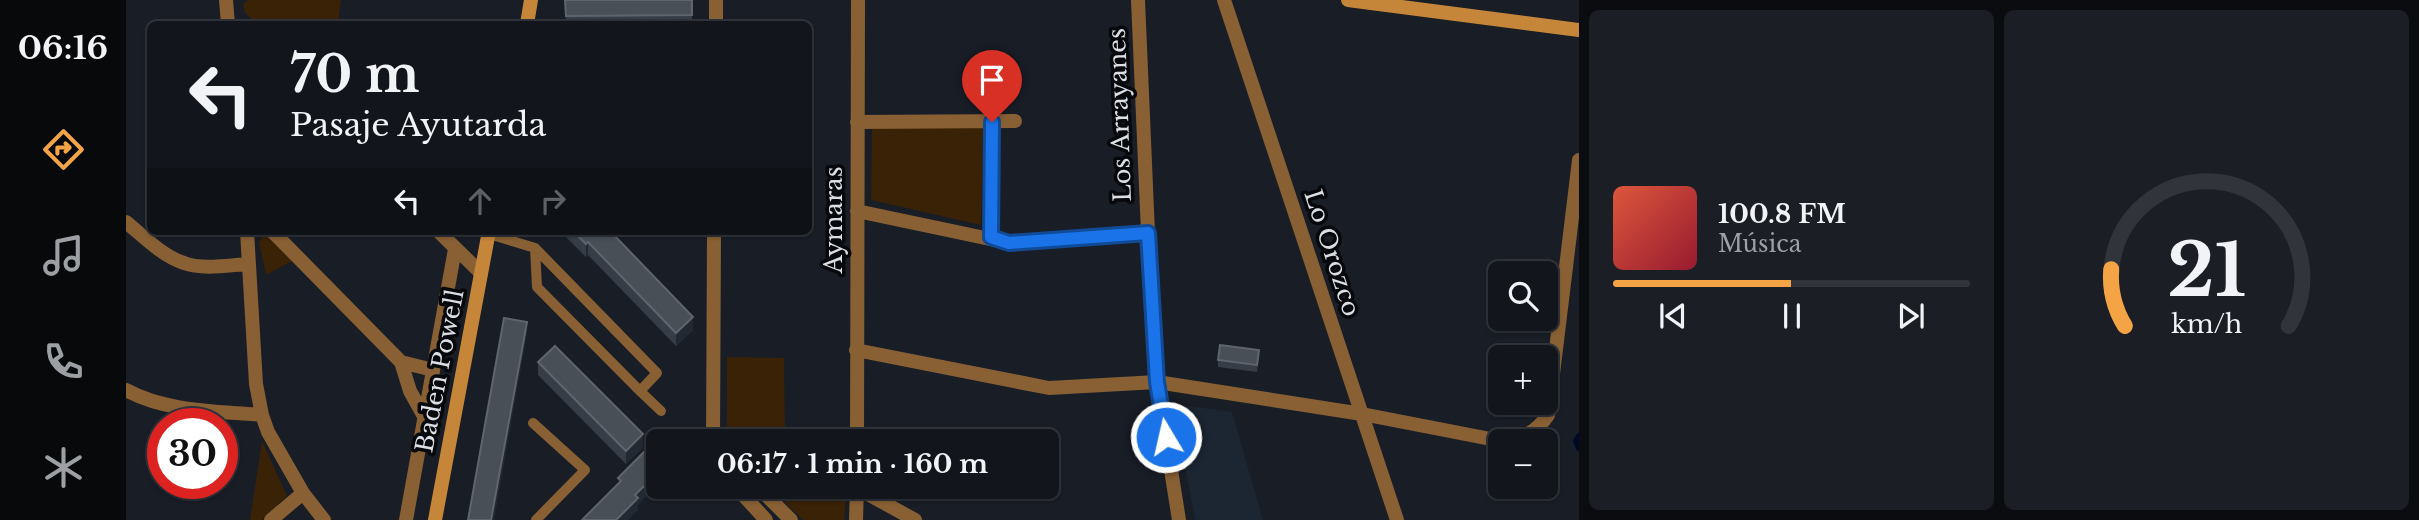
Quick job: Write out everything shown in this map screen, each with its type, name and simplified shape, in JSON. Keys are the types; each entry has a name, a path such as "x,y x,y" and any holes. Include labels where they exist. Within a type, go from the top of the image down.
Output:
{"street":[{"path":"226,0 229,21"},
{"path":"528,21 531,0"},
{"path":"716,0 716,21"},
{"name":"Aymaras","path":"857,429 858,0"},
{"name":"Los Arrayanes","path":"1138,0 1157,382 1179,520"},
{"name":"Lo Orozco","path":"1224,0 1396,520"},
{"path":"1348,0 1579,30"},
{"path":"857,122 1015,121"},
{"path":"991,237 992,122"},
{"path":"856,350 1049,388 1157,382 1362,414 1501,441 1517,439 1531,434 1541,426 1548,415 1579,160"},
{"path":"857,211 991,237 1009,243 1148,233"},
{"path":"126,222 164,253 185,264 249,264"},
{"path":"247,235 256,384 262,415 268,432 318,518"},
{"path":"276,235 401,362 410,391 425,418"},
{"path":"442,235 481,273"},
{"name":"Baden Powell","path":"435,520 488,235"},
{"path":"713,429 714,235"},
{"path":"407,520 454,249"},
{"path":"401,362 433,370"},
{"path":"126,390 144,400 166,405 262,415"},
{"path":"271,520 303,493"},
{"path":"747,499 766,520"},
{"path":"770,499 791,520"},
{"path":"856,520 857,499"},
{"path":"878,499 915,520"}],"lane":[{"path":"498,235 535,248 657,373 640,391"},
{"path":"535,248 537,287 661,411"},
{"path":"533,423 584,470 536,520"}],"shaded area":[{"path":"248,0 341,0 338,21 254,21 245,13 243,4"},
{"path":"872,128 983,128 981,225 871,200"},
{"path":"263,235 271,235 294,260 266,275 259,242"},
{"path":"727,357 784,358 785,429 727,429"},
{"path":"1189,406 1232,412 1263,520 1195,520 1175,410"},
{"path":"262,441 287,496 262,520 250,520"},
{"path":"782,499 846,499 844,520 803,520"}],"building":[{"path":"565,0 692,0 692,15 566,16"},
{"path":"577,235 614,235 693,317 676,333 588,242 586,244"},
{"path":"504,318 527,322 491,520 468,520"},
{"path":"1220,345 1259,350 1257,365 1218,360"},
{"path":"555,346 643,434 626,451 538,362"},
{"path":"646,450 646,484 635,495 638,498 616,520 582,520 621,481 618,478"}],"waterway":[{"path":"1579,436 1576,441 1579,448"}],"route":[{"path":"992,122 991,237 1009,243 1148,233 1157,382 1166,437"}]}
